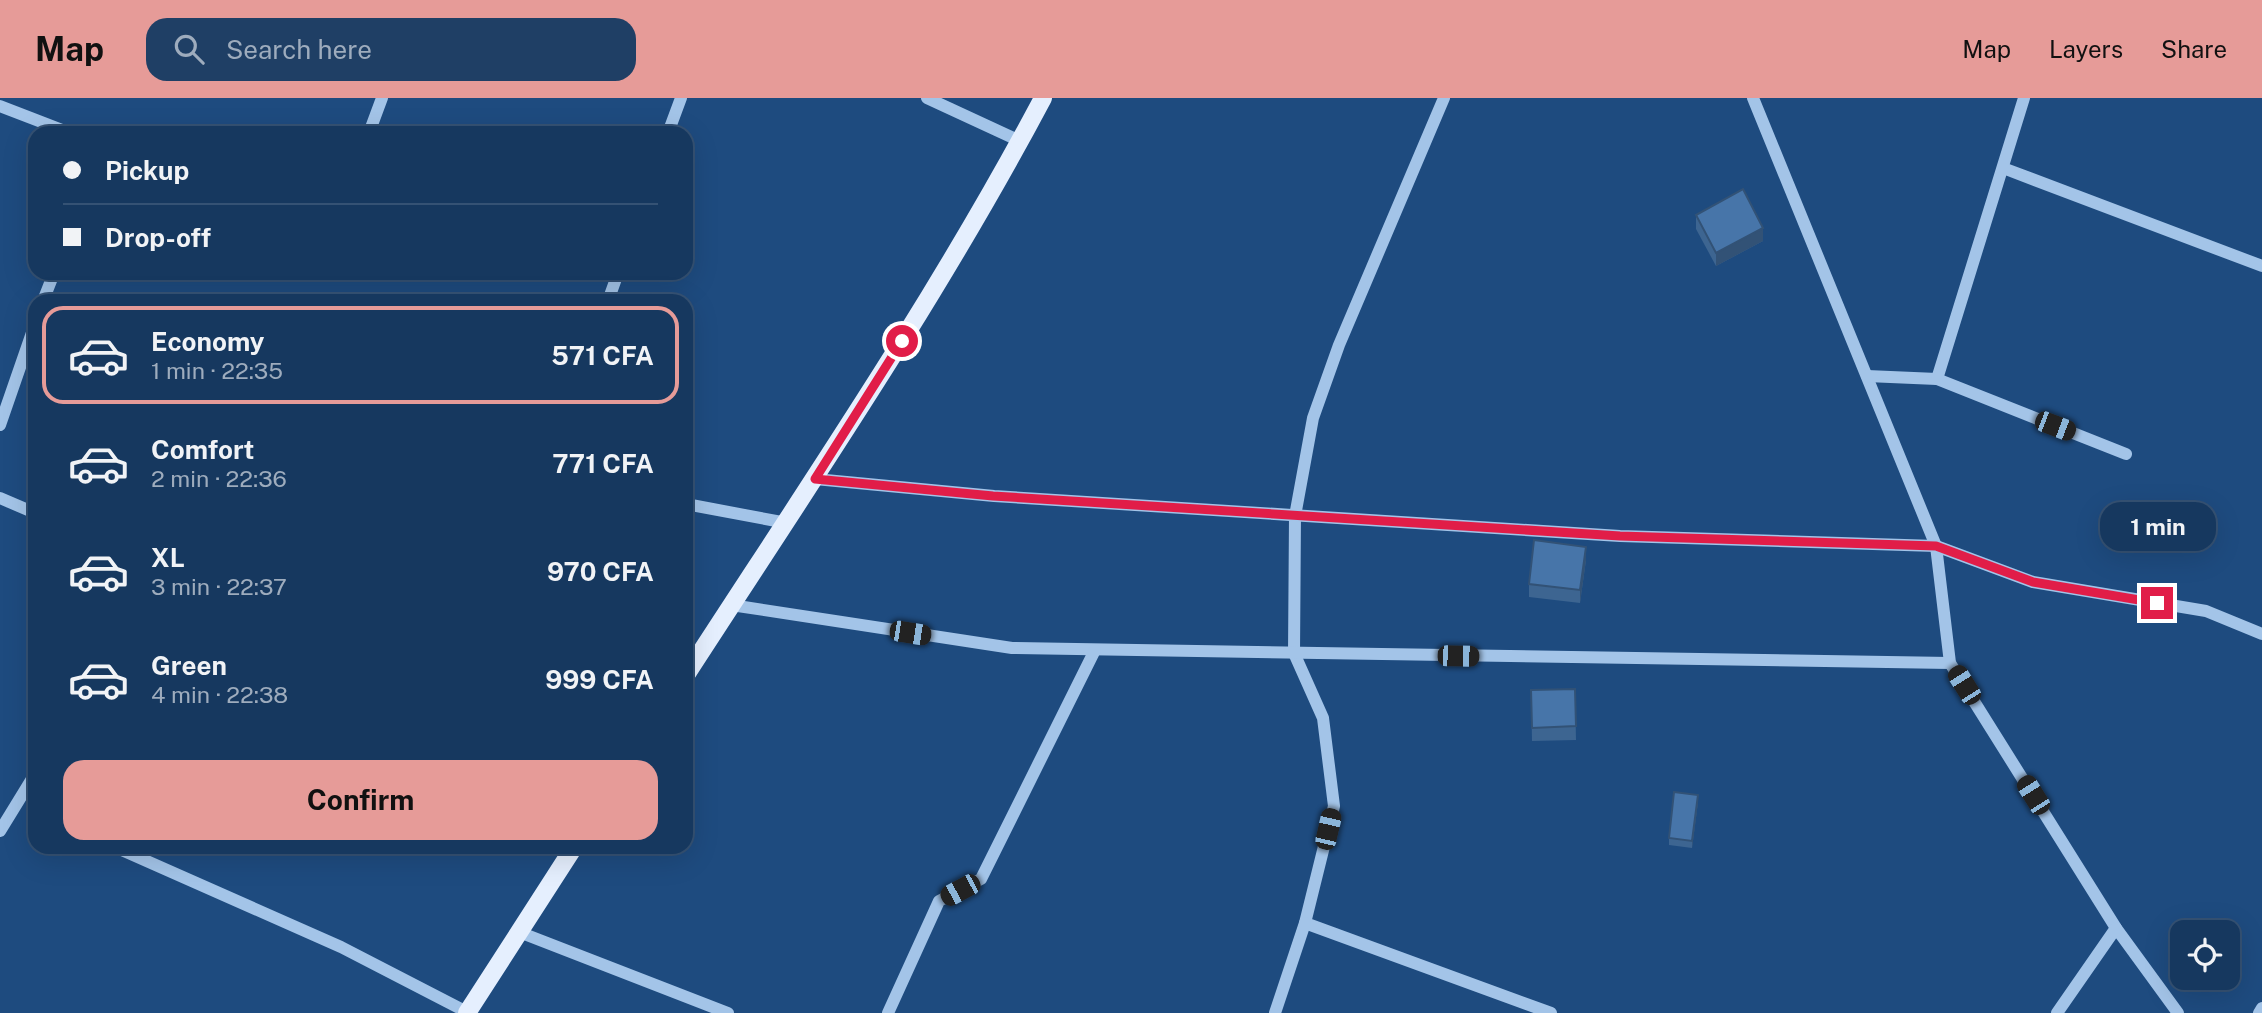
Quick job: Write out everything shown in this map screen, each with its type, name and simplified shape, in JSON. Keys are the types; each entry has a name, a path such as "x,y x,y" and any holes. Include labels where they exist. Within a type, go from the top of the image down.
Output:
{"main road":[{"path":"693,664 902,341 1043,98"},
{"path":"467,1013 570,854"}],"street":[{"path":"372,126 382,98"},
{"path":"671,126 681,98"},
{"path":"927,98 1020,141"},
{"path":"1275,1013 1305,923 1334,806 1323,718 1294,653 1295,516 1313,418 1334,357 1444,98"},
{"path":"1753,98 1936,546 1950,663 2116,928 2178,1013"},
{"path":"1937,379 2025,98"},
{"path":"0,106 52,126"},
{"path":"2003,168 2262,266"},
{"path":"0,425 28,344"},
{"path":"1867,376 1937,379 2126,454"},
{"path":"815,479 993,496 1620,536 1936,546 2033,582 2206,611 2262,634"},
{"path":"0,498 28,510"},
{"path":"693,505 786,523"},
{"path":"731,605 1012,648 1950,663"},
{"path":"888,1013 939,901 981,879 1096,650"},
{"path":"0,831 28,786"},
{"path":"131,854 341,947 467,1013"},
{"path":"1305,923 1551,1013"},
{"path":"2057,1013 2116,928"},
{"path":"519,932 728,1013"},
{"path":"2259,1013 2262,1008"}],"building":[{"path":"1743,189 1763,228 1716,253 1696,215"},
{"path":"1534,540 1586,547 1580,590 1529,584"},
{"path":"1575,689 1576,726 1532,728 1531,690"},
{"path":"1674,792 1698,795 1692,841 1669,838"}],"route":[{"path":"902,341 815,479 993,496 1620,536 1936,546 2033,582 2157,603"}]}
